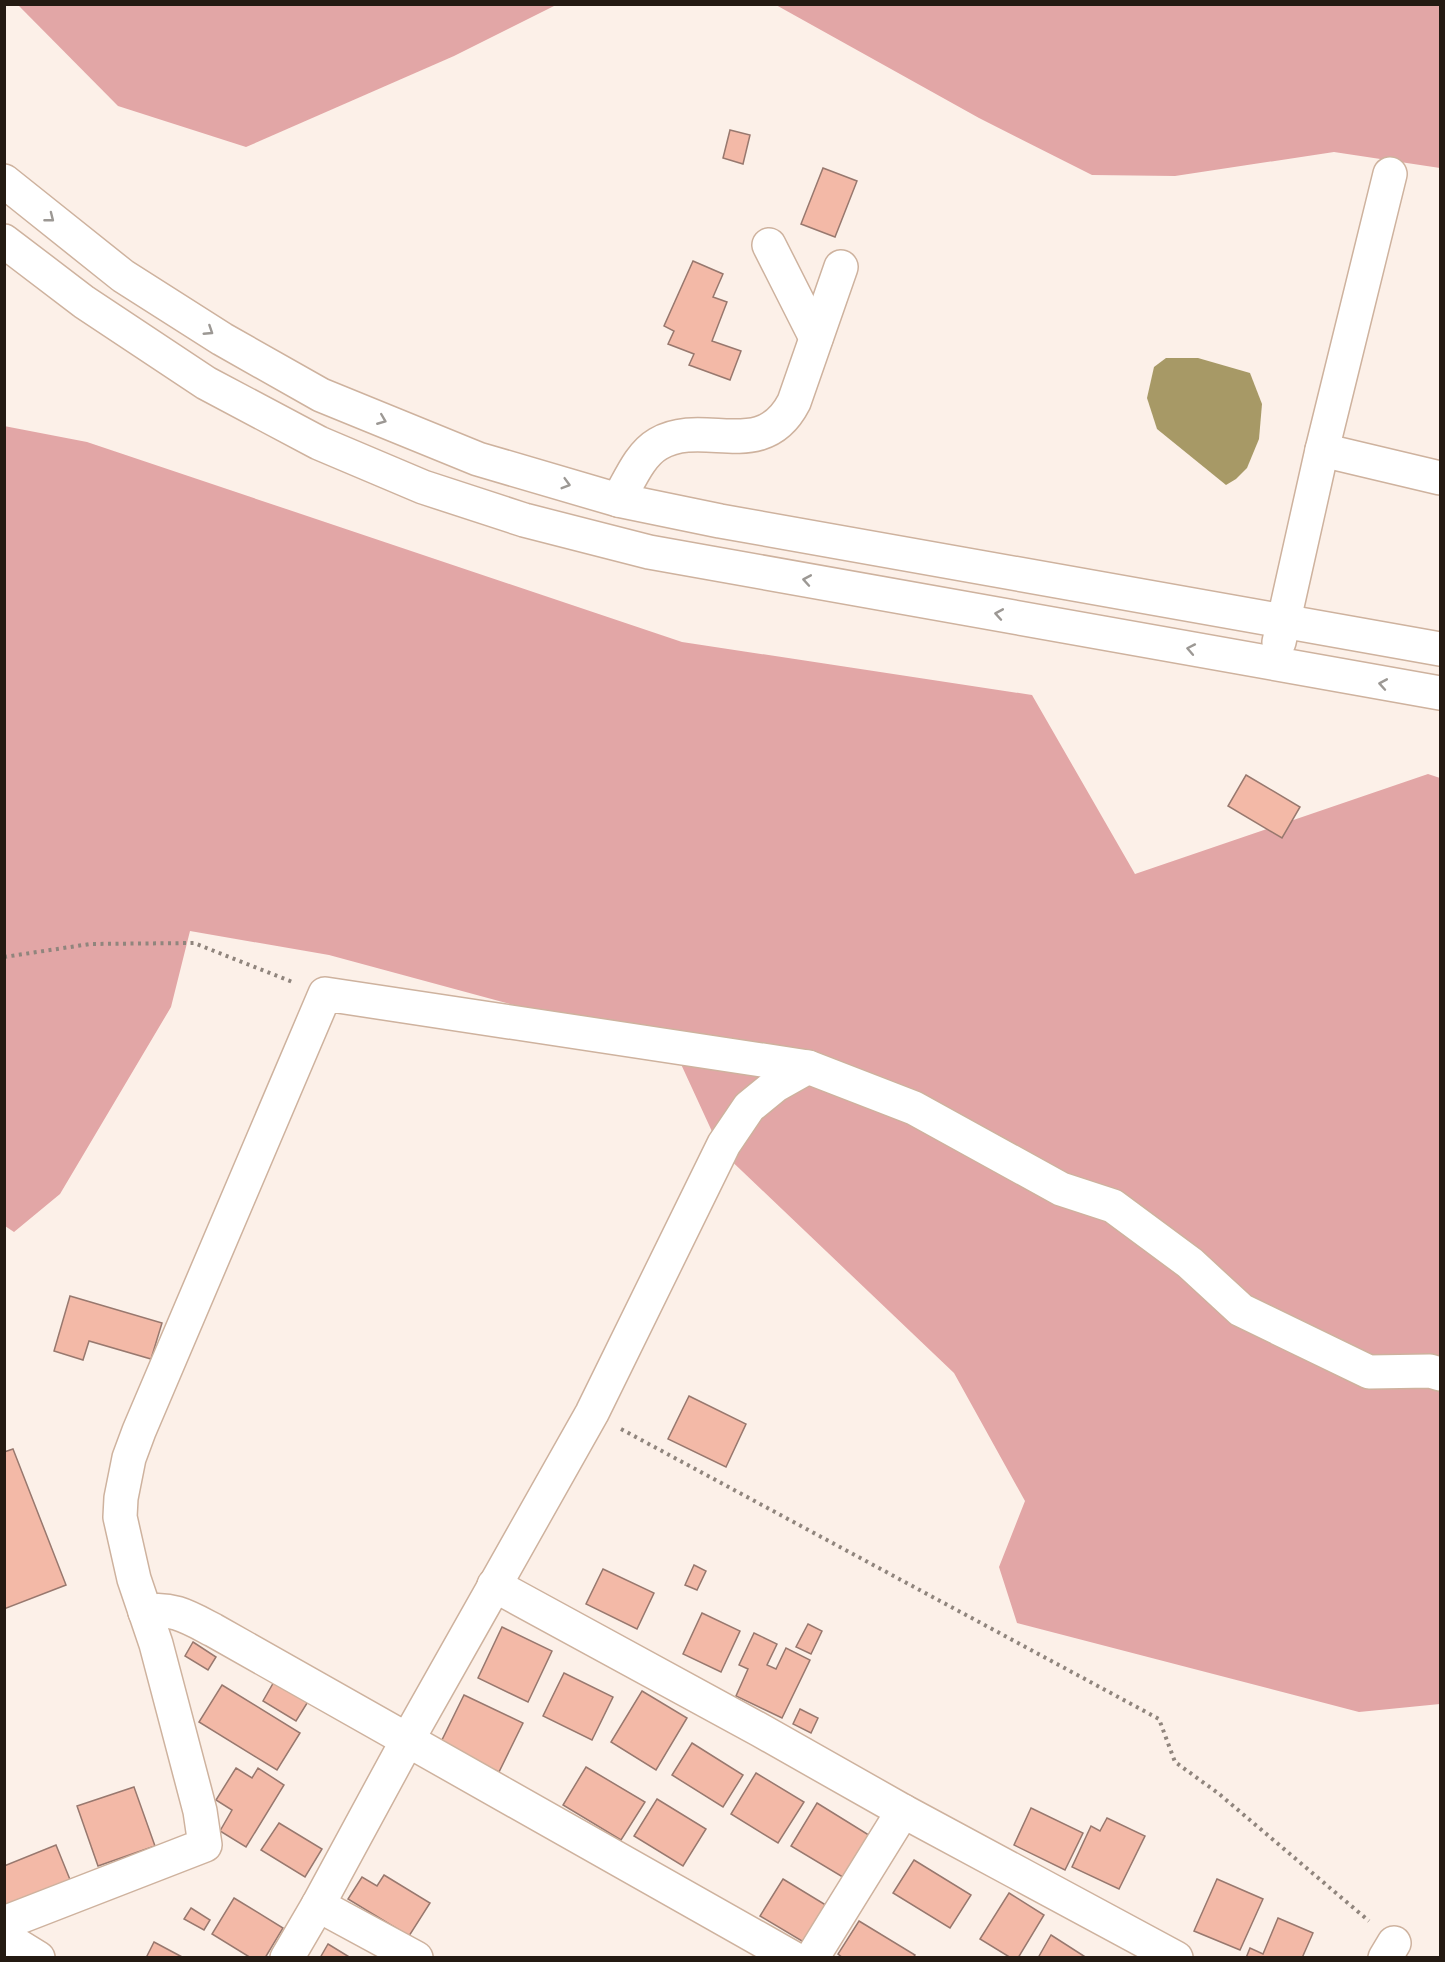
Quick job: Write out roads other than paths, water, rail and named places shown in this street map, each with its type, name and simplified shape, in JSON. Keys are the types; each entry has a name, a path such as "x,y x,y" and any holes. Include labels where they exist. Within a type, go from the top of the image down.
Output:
{"street":[{"path":"1275,665 1322,450 1390,174"},
{"path":"4,181 123,276 222,339 321,395 478,459 618,500 720,521 1440,649"},
{"path":"4,241 84,302 206,383 319,443 423,487 524,520 649,552 1440,693"},
{"path":"769,245 816,338"},
{"path":"618,500 645,456 658,444 684,436 757,435 775,427 786,417 794,402 841,267"},
{"path":"1322,450 1440,478"},
{"path":"4,1923 206,1845 200,1811 156,1644 134,1580 120,1517 121,1498 129,1458 325,994 808,1067 914,1108 1061,1189 1113,1206 1190,1263 1241,1310 1370,1372 1430,1371 1440,1374"},
{"path":"287,1958 592,1413 724,1144 749,1107 776,1085 808,1067"},
{"path":"494,1585 903,1811 1176,1958"},
{"path":"145,1612 158,1609 175,1611 408,1739 793,1958"},
{"path":"812,1958 903,1811"},
{"path":"318,1905 416,1958"},
{"path":"4,1937 38,1958"}]}
